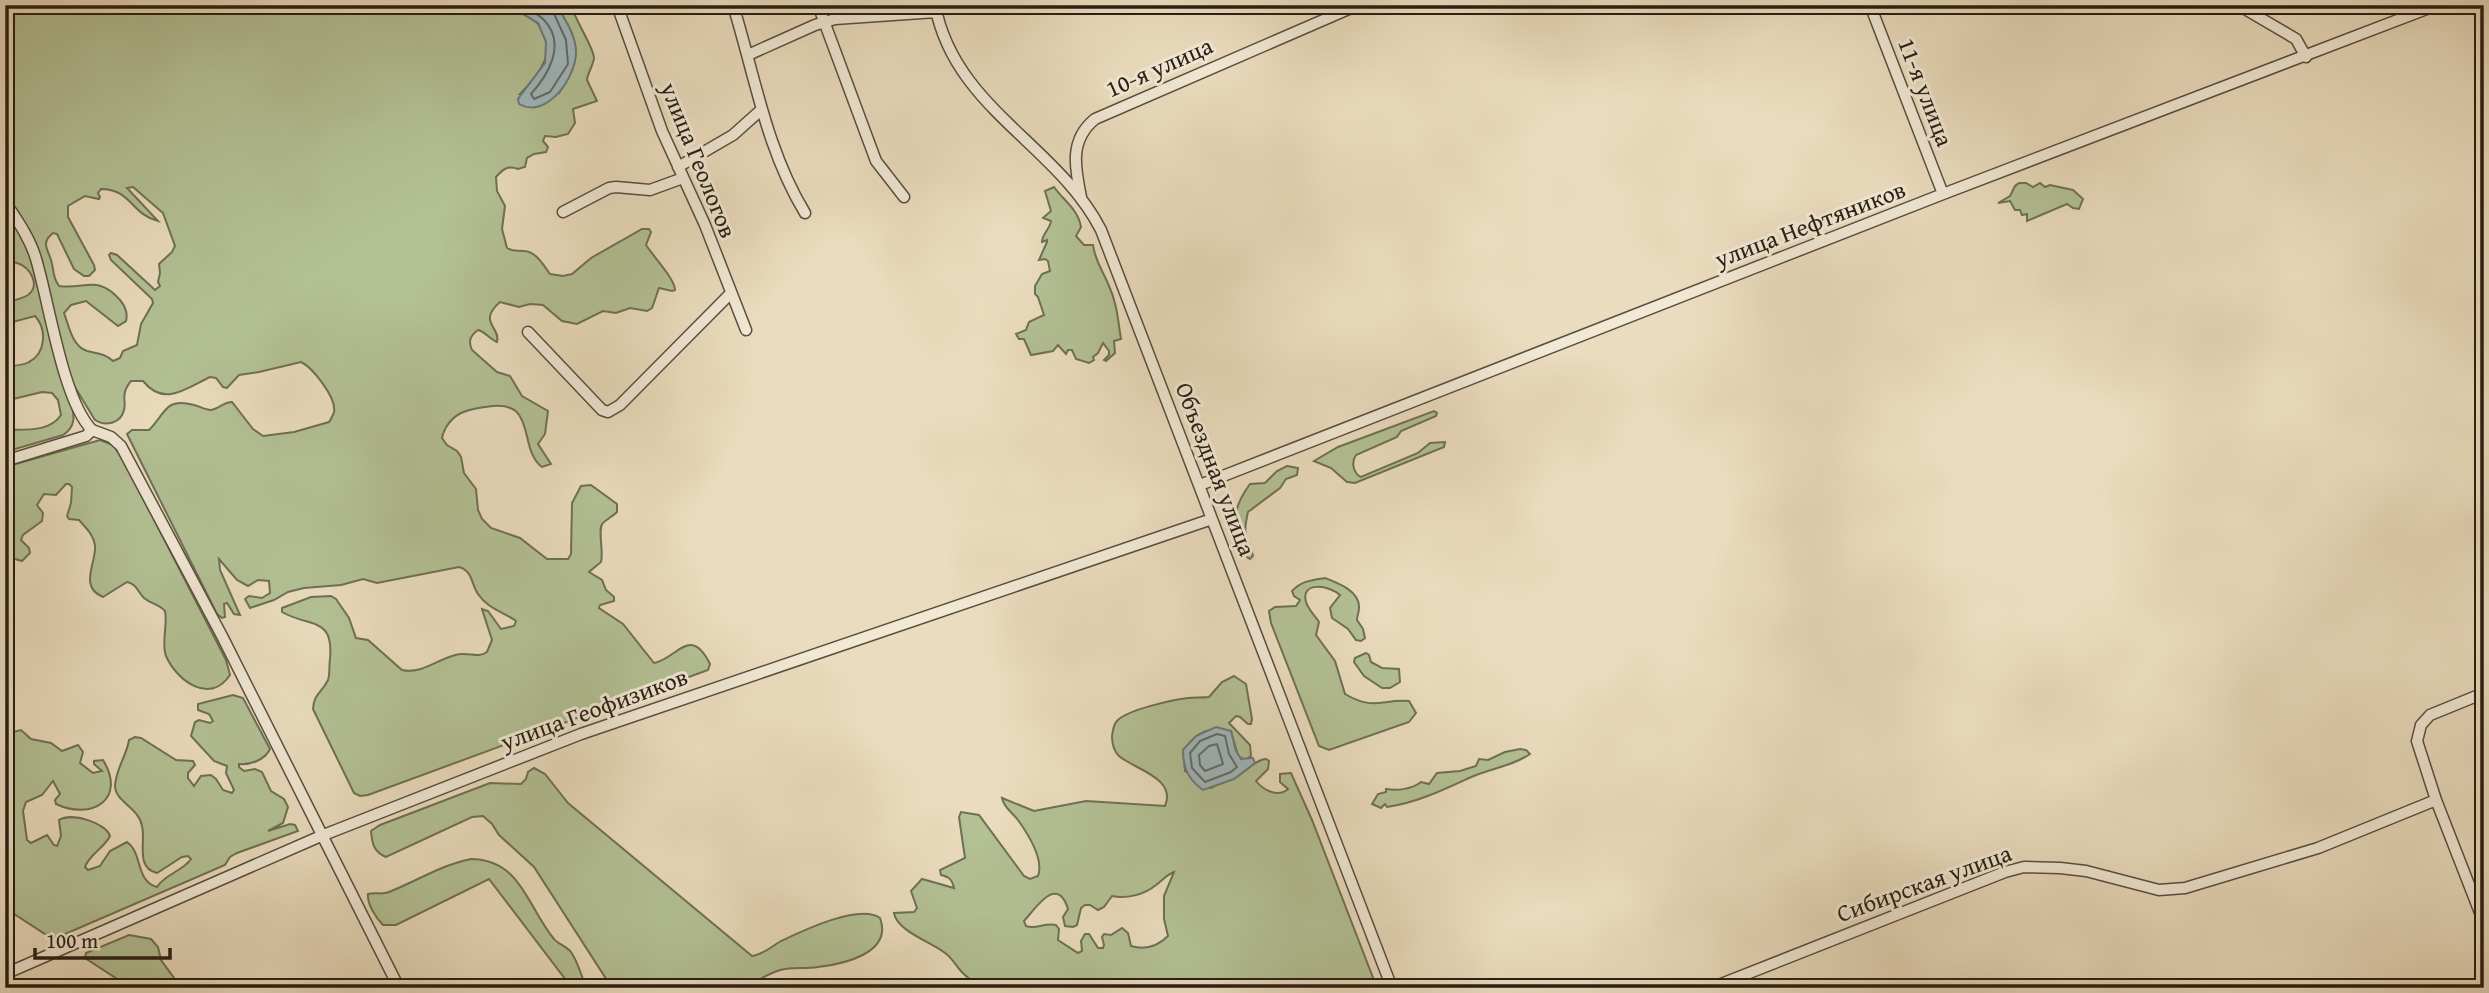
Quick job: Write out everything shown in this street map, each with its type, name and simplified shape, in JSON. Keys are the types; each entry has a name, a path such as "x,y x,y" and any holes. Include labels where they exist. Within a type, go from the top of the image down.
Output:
{"street":[{"name":"улица Геологов","path":"617,5 662,131 705,225 746,330"},
{"path":"733,5 772,146 786,181 805,213"},
{"path":"818,5 876,161 904,197"},
{"name":"10-я улица","path":"1081,197 1075,168 1076,148 1083,130 1096,119 1358,5"},
{"name":"11-я улица","path":"1870,5 1943,194"},
{"path":"2238,5 2296,39 2306,57"},
{"name":"улица Нефтяников","path":"1200,485 1943,194 2437,5"},
{"path":"2478,5 2484,20"},
{"path":"748,55 824,22 936,9"},
{"name":"Объездная улица","path":"936,9 950,52 966,78 1004,121 1081,197 1101,230 1392,988"},
{"path":"563,212 608,188 644,191 680,173 733,135 761,109"},
{"path":"5,202 22,228 36,259 72,394 83,419 92,430 116,441 132,466 222,636 399,988"},
{"path":"528,332 602,410 608,412 620,405 730,294"},
{"path":"5,461 86,436 92,430"},
{"name":"улица Геофизиков","path":"5,974 321,836 638,714 1212,519"},
{"path":"2484,693 2430,715 2421,725 2417,741 2436,800 2484,923"},
{"name":"Сибирская улица","path":"1711,988 1985,879 2024,867 2086,871 2159,890 2185,888 2318,848 2436,800"}],"green space":[{"path":"5,5 508,5 537,23 548,41 545,60 520,94 559,93 567,80 576,49 570,29 556,5 571,5 593,53 587,80 597,101 573,109 575,123 568,134 545,136 543,141 548,147 546,152 527,158 525,167 506,168 496,177 497,191 505,206 502,229 507,248 532,253 550,274 563,276 572,274 591,258 642,229 649,229 651,232 646,245 668,274 675,290 659,288 652,308 647,311 630,308 616,313 603,311 577,324 562,321 543,305 519,307 500,302 490,315 497,342 478,330 470,341 471,347 497,372 510,376 522,396 548,411 545,434 538,444 551,464 542,467 535,459 522,419 516,411 507,407 485,407 461,413 448,424 442,438 461,457 464,473 476,489 478,510 482,519 491,528 520,538 547,559 568,559 571,554 572,503 581,486 591,485 617,504 617,512 601,526 601,562 589,572 602,580 606,590 614,597 614,601 600,605 599,608 623,624 654,663 690,645 703,652 710,664 708,670 368,795 360,796 354,793 313,709 317,696 329,678 328,636 318,625 292,617 282,612 282,608 311,597 331,596 349,618 356,638 368,640 402,670 410,671 425,668 453,655 481,655 487,652 492,640 482,609 488,611 501,629 514,626 516,621 482,599 469,575 459,567 377,583 363,579 341,585 304,588 250,608 245,599 249,596 262,598 270,593 269,581 258,580 248,586 237,580 219,559 220,570 240,615 234,614 227,603 224,604 225,617 222,618 217,614 127,434 132,430 149,430 167,408 177,403 211,410 232,402 253,429 263,436 294,432 329,422 334,406 328,391 317,376 301,362 239,375 227,388 216,378 210,377 183,390 167,394 151,389 143,381 131,381 125,391 125,408 120,418 104,423 95,420 70,379 73,423 70,429 63,435 5,452 5,430 43,427 56,421 61,415 58,400 52,393 42,392 5,401 5,366 20,365 35,358 42,347 43,334 35,316 5,324 5,303 28,295 34,282 30,272 22,265 5,262","holes":["133,187 163,213 175,246 159,264 160,286 155,290 117,255 109,255 152,299 153,303 141,324 137,345 123,351 120,358 113,361 104,355 87,351 78,345 64,313 71,305 86,301 118,326 126,321 126,310 120,300 105,287 59,286 46,248 49,237 53,233 57,234 74,269 84,276 89,276 95,270 94,265 68,217 68,206 85,196 99,199 98,193 101,189 111,190 119,193 149,218 158,221 127,188"]},
{"path":"2019,183 2033,187 2040,183 2045,187 2050,185 2073,190 2083,199 2079,209 2067,204 2027,221 2027,214 2022,215 2020,210 2015,210 2010,201 1998,203 2010,196"},
{"path":"1054,187 1074,210 1079,221 1081,227 1076,236 1084,245 1093,245 1114,299 1121,339 1114,341 1115,353 1106,361 1104,360 1109,351 1103,343 1093,357 1094,360 1089,363 1076,359 1072,350 1068,350 1066,354 1058,345 1053,351 1031,355 1024,339 1019,339 1016,334 1026,330 1029,322 1044,315 1035,294 1035,286 1042,274 1050,271 1048,261 1039,260 1047,242 1042,242 1042,239 1051,221 1043,218 1051,211 1045,191"},
{"path":"1434,411 1436,416 1356,455 1354,467 1361,477 1418,453 1430,443 1445,442 1444,447 1355,483 1347,482 1331,468 1314,461 1338,447"},
{"path":"100,440 113,445 124,461 226,660 230,675 222,684 204,689 178,674 166,656 165,611 144,598 135,586 127,582 103,597 91,587 90,574 95,545 91,534 79,520 69,519 67,516 72,487 69,484 56,495 44,494 37,505 43,513 42,521 23,535 21,540 30,553 22,561 5,556 5,467"},
{"path":"1287,466 1298,468 1297,475 1286,479 1280,488 1248,512 1245,532 1253,556 1250,559 1242,546 1236,527 1239,502 1250,484 1265,483 1277,471"},
{"path":"1325,578 1336,582 1356,597 1359,608 1357,620 1365,638 1356,640 1348,629 1332,618 1330,608 1340,595 1324,587 1308,590 1305,595 1306,602 1319,622 1316,635 1335,661 1345,694 1371,703 1409,701 1416,713 1409,722 1329,750 1319,746 1271,623 1269,611 1275,607 1296,606 1300,600 1294,596 1292,591 1295,588 1311,580"},
{"path":"1366,653 1371,662 1382,668 1399,669 1400,682 1390,688 1382,688 1364,676 1354,662 1355,658"},
{"path":"1234,676 1246,684 1251,724 1236,716 1229,723 1250,745 1251,756 1245,760 1238,756 1231,731 1209,730 1199,734 1183,750 1185,771 1211,788 1235,778 1255,763 1266,759 1269,761 1268,769 1256,781 1275,793 1288,789 1280,782 1280,774 1291,773 1377,988 981,988 947,955 908,931 896,919 894,913 914,912 917,908 911,891 922,879 954,888 951,880 941,875 940,870 965,858 959,817 961,812 979,815 1024,876 1030,879 1038,876 1037,855 1026,832 1002,798 1034,811 1086,801 1165,806 1167,796 1160,781 1116,752 1112,739 1115,724 1122,717 1150,706 1181,699 1209,697 1222,682","holes":["1174,872 1164,896 1164,919 1168,936 1156,945 1146,947 1131,946 1128,933 1122,928 1111,935 1104,934 1103,948 1098,948 1089,934 1085,934 1081,941 1082,951 1078,953 1058,940 1059,929 1056,925 1030,927 1026,926 1024,921 1046,897 1058,894 1068,909 1063,917 1065,926 1073,927 1077,925 1081,908 1085,905 1098,910 1104,907 1112,896 1140,894"]},
{"path":"233,695 243,698 270,749 261,759 239,764 239,767 244,771 255,769 262,772 271,791 284,799 288,807 283,823 268,831 290,824 295,825 298,831 237,853 230,857 225,865 56,938 48,936 5,908 5,719 13,724 8,730 9,733 21,730 31,739 51,743 62,751 78,745 83,752 80,763 93,773 102,771 94,761 103,760 109,774 111,786 108,796 93,808 69,809 56,804 55,800 60,794 53,781 42,795 26,802 23,811 27,840 31,843 47,835 57,846 61,836 59,820 72,817 88,820 102,827 110,836 87,863 85,867 88,870 100,866 110,851 127,842 135,853 145,879 157,887 191,859 188,856 182,857 157,873 146,866 140,820 119,797 115,787 129,740 141,738 176,760 193,761 195,765 188,773 188,778 194,786 201,776 211,775 223,790 232,793 234,790 226,773 227,766 214,761 191,736 195,722 213,721 209,714 198,710 198,704"},
{"path":"1520,749 1530,754 1429,796 1387,807 1385,804 1381,808 1372,804 1378,794 1386,792 1386,789 1405,789 1421,782 1429,784 1437,773 1460,771 1476,766 1479,759 1488,760"},
{"path":"534,768 545,774 568,803 752,956 816,925 859,914 871,914 880,918 882,930 879,940 873,948 852,959 813,968 780,970 746,988 612,988 534,867 499,835 483,816 472,817 386,857 374,847 371,831 380,825 490,783 521,784 528,772"},
{"path":"471,859 488,861 513,876 554,939 571,952 586,988 572,988 489,879 396,925 383,925 372,911 368,894 389,892 439,869"},
{"path":"129,935 151,939 158,947 161,960 174,978 177,988 131,988 85,958 86,953"}],"water":[{"path":"508,5 556,5 574,39 575,61 566,83 550,101 540,106 519,104 518,99 545,63 546,42 538,23"},
{"path":"1216,727 1231,731 1241,759 1253,758 1255,763 1234,779 1203,790 1187,773 1183,750 1196,736"}]}
